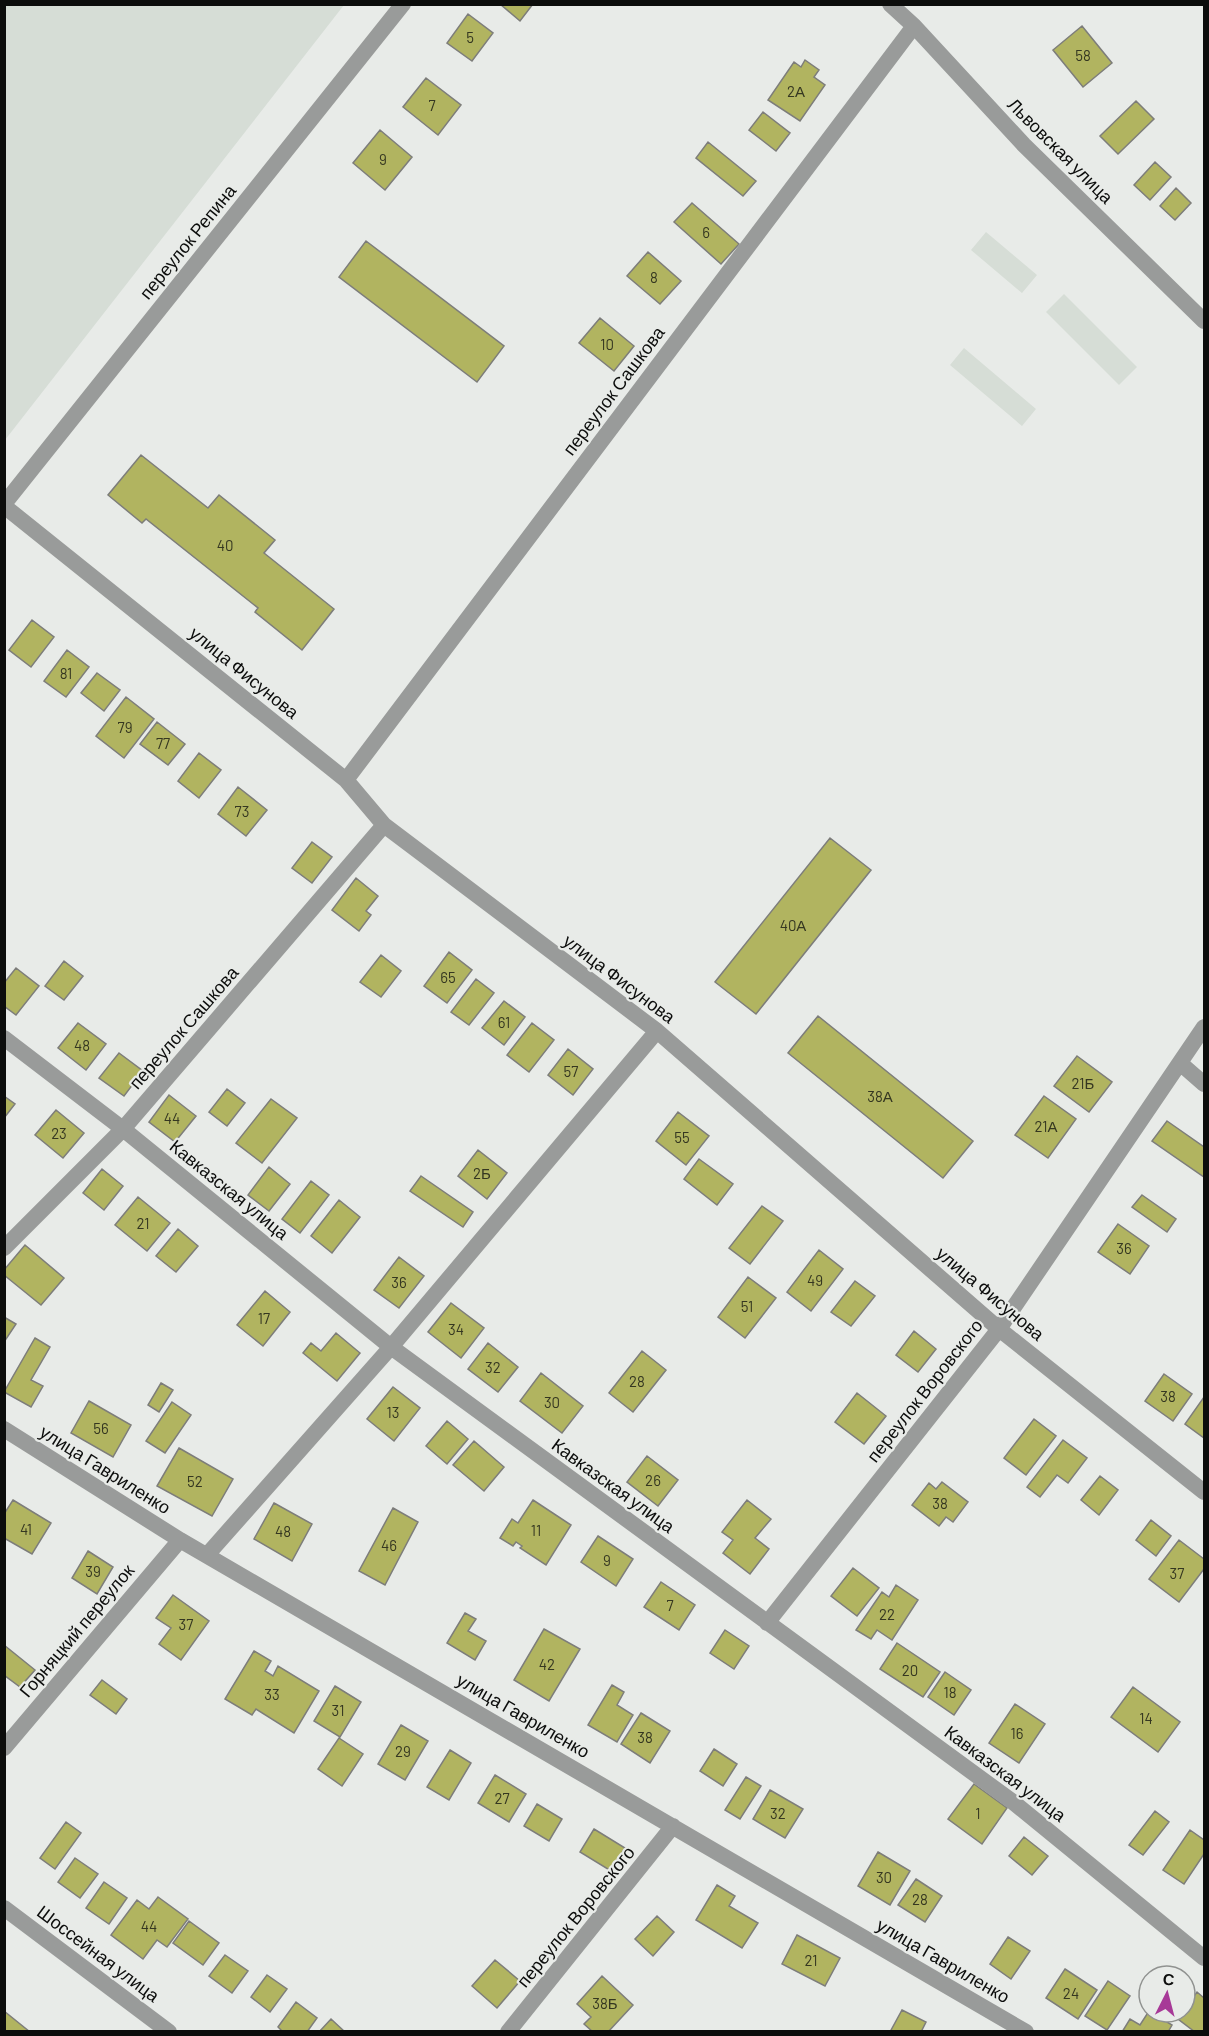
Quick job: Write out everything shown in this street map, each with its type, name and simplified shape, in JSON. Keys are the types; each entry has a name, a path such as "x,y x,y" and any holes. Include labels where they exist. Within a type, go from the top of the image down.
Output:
{"street":[{"name":"переулок Репина","path":"4,505 403,4"},
{"name":"Львовская улица","path":"890,4 914,26 1024,145 1204,321"},
{"name":"переулок Сашкова","path":"346,780 914,26"},
{"name":"улица Фисунова","path":"4,505 346,780 384,825 657,1031 999,1329 1204,1492"},
{"name":"переулок Сашкова","path":"4,1248 123,1129 384,825"},
{"name":"переулок Воровского","path":"767,1623 999,1329 1204,1027"},
{"path":"207,1555 391,1347 657,1031"},
{"name":"Кавказская улица","path":"4,1038 123,1129 391,1347 1013,1802 1204,1958"},
{"path":"1180,1063 1204,1084"},
{"name":"улица Гавриленко","path":"4,1429 207,1555 1026,2031"},
{"name":"Горняцкий переулок","path":"4,1748 180,1539"},
{"name":"переулок Воровского","path":"508,2031 673,1826"},
{"name":"Шоссейная улица","path":"4,1908 169,2031"}],"shaded area":[{"path":"4,5 344,5 5,440"},
{"path":"986,232 1037,275 1022,293 971,250"},
{"path":"1064,294 1137,367 1119,385 1046,312"},
{"path":"964,348 1036,409 1022,426 950,365"}],"building":[{"path":"500,4 533,4 520,21"},
{"path":"468,14 493,33 472,61 447,43"},
{"path":"1082,26 1112,63 1083,87 1053,50"},
{"path":"805,60 819,70 814,77 825,85 800,121 768,100 794,62 801,67"},
{"path":"426,78 461,105 438,135 403,107"},
{"path":"1136,101 1154,119 1118,154 1100,136"},
{"path":"763,112 790,133 776,151 749,130"},
{"path":"380,130 412,157 385,190 353,163"},
{"path":"708,142 756,181 743,196 696,158"},
{"path":"1155,162 1171,177 1150,200 1134,185"},
{"path":"1176,188 1191,203 1175,220 1160,206"},
{"path":"692,203 739,244 721,264 674,222"},
{"path":"366,241 504,346 477,382 339,277"},
{"path":"648,252 681,281 660,304 627,276"},
{"path":"600,318 634,346 614,371 579,343"},
{"path":"141,455 208,508 219,495 275,540 264,553 334,609 302,650 255,612 258,608 146,519 142,523 108,495"},
{"path":"32,620 54,637 31,667 9,650"},
{"path":"67,650 89,667 66,697 44,681"},
{"path":"97,673 120,690 104,711 81,693"},
{"path":"126,697 154,719 124,758 96,736"},
{"path":"157,722 185,744 168,765 140,744"},
{"path":"199,753 221,770 199,798 178,781"},
{"path":"238,787 267,810 246,836 218,814"},
{"path":"830,838 871,870 756,1014 715,982"},
{"path":"312,842 332,857 312,883 292,868"},
{"path":"356,878 378,896 366,911 371,915 359,931 332,910"},
{"path":"449,952 472,970 447,1003 424,986"},
{"path":"381,955 401,971 381,997 360,982"},
{"path":"64,961 83,976 64,1000 45,986"},
{"path":"16,968 39,986 16,1015 4,1006 4,983"},
{"path":"476,979 494,993 469,1025 451,1012"},
{"path":"504,1001 525,1017 504,1045 482,1028"},
{"path":"818,1016 973,1141 943,1178 788,1053"},
{"path":"78,1023 106,1044 86,1070 58,1048"},
{"path":"532,1023 554,1040 529,1072 507,1055"},
{"path":"568,1049 593,1069 573,1095 548,1075"},
{"path":"119,1053 143,1071 124,1096 99,1078"},
{"path":"1077,1056 1112,1082 1089,1112 1054,1086"},
{"path":"227,1089 245,1103 227,1126 209,1112"},
{"path":"169,1095 196,1116 175,1142 149,1122"},
{"path":"4,1096 15,1104 4,1118"},
{"path":"1044,1096 1076,1119 1048,1158 1015,1135"},
{"path":"271,1099 297,1118 262,1163 236,1143"},
{"path":"56,1110 84,1133 63,1158 35,1135"},
{"path":"678,1112 709,1136 686,1165 656,1141"},
{"path":"1167,1121 1204,1147 1204,1177 1152,1141"},
{"path":"478,1150 507,1173 487,1199 458,1176"},
{"path":"699,1159 733,1184 717,1205 684,1179"},
{"path":"269,1167 290,1184 269,1211 248,1195"},
{"path":"102,1169 123,1186 104,1210 83,1193"},
{"path":"421,1176 473,1212 463,1227 410,1191"},
{"path":"311,1181 329,1195 300,1233 282,1219"},
{"path":"1142,1195 1176,1219 1167,1232 1132,1207"},
{"path":"138,1197 170,1223 147,1251 115,1225"},
{"path":"339,1200 360,1217 332,1253 311,1236"},
{"path":"762,1206 783,1221 750,1264 729,1248"},
{"path":"1118,1224 1149,1246 1130,1274 1098,1252"},
{"path":"178,1229 198,1246 176,1272 156,1256"},
{"path":"25,1245 64,1278 41,1305 4,1275 4,1270"},
{"path":"819,1250 843,1269 811,1311 787,1292"},
{"path":"399,1257 424,1276 399,1308 374,1290"},
{"path":"748,1277 776,1298 745,1338 718,1317"},
{"path":"855,1281 875,1296 851,1326 831,1312"},
{"path":"265,1291 290,1312 263,1346 237,1325"},
{"path":"451,1303 484,1328 461,1358 428,1332"},
{"path":"4,1317 16,1324 4,1342"},
{"path":"914,1331 936,1349 918,1372 896,1355"},
{"path":"336,1333 360,1353 337,1381 303,1353 311,1343 321,1351"},
{"path":"35,1338 50,1347 31,1380 43,1386 31,1407 4,1392"},
{"path":"488,1343 518,1367 498,1392 468,1369"},
{"path":"642,1351 666,1370 633,1412 609,1393"},
{"path":"541,1373 583,1406 562,1433 520,1401"},
{"path":"1164,1374 1192,1394 1173,1421 1145,1401"},
{"path":"161,1383 173,1390 159,1412 148,1405"},
{"path":"393,1387 420,1408 394,1441 367,1419"},
{"path":"857,1393 886,1416 864,1444 835,1422"},
{"path":"1204,1397 1204,1438 1185,1424"},
{"path":"89,1401 131,1425 113,1457 71,1433"},
{"path":"172,1402 191,1415 165,1453 146,1441"},
{"path":"1034,1419 1056,1436 1026,1475 1004,1458"},
{"path":"447,1421 468,1439 447,1464 426,1446"},
{"path":"1063,1440 1087,1458 1068,1483 1057,1475 1040,1497 1027,1487"},
{"path":"474,1441 504,1467 484,1491 453,1465"},
{"path":"179,1448 233,1479 212,1516 157,1486"},
{"path":"647,1456 678,1480 658,1506 627,1482"},
{"path":"1100,1476 1118,1490 1099,1515 1081,1500"},
{"path":"942,1482 968,1502 953,1522 946,1517 939,1526 912,1505 929,1483 936,1489"},
{"path":"13,1500 51,1523 32,1554 4,1538 4,1514"},
{"path":"533,1500 571,1525 546,1565 520,1548 522,1546 516,1542 513,1546 500,1538 512,1519 518,1523"},
{"path":"747,1500 771,1519 755,1538 769,1549 750,1574 723,1553 733,1540 722,1532"},
{"path":"274,1503 312,1524 292,1561 254,1539"},
{"path":"393,1508 418,1522 385,1585 359,1571"},
{"path":"1151,1520 1171,1536 1156,1556 1136,1540"},
{"path":"598,1536 633,1559 616,1586 581,1562"},
{"path":"1179,1540 1204,1559 1204,1569 1179,1602 1149,1579"},
{"path":"88,1551 113,1567 97,1594 72,1578"},
{"path":"853,1568 879,1588 857,1616 831,1596"},
{"path":"661,1582 695,1605 679,1630 644,1607"},
{"path":"896,1585 918,1600 892,1640 877,1630 871,1639 856,1630 882,1592 889,1597"},
{"path":"173,1595 209,1621 181,1660 159,1644 171,1628 156,1618"},
{"path":"465,1613 476,1619 468,1631 486,1641 475,1660 447,1643"},
{"path":"544,1629 580,1649 549,1701 514,1680"},
{"path":"725,1630 749,1646 734,1669 710,1653"},
{"path":"897,1643 940,1672 923,1697 880,1669"},
{"path":"4,1645 35,1670 20,1687 4,1675"},
{"path":"254,1651 271,1661 265,1671 273,1676 278,1666 319,1691 294,1733 256,1709 252,1715 225,1699"},
{"path":"945,1672 971,1690 954,1715 928,1697"},
{"path":"102,1680 127,1699 116,1714 90,1695"},
{"path":"612,1685 624,1692 617,1705 633,1715 617,1742 588,1725"},
{"path":"335,1686 361,1702 340,1737 314,1721"},
{"path":"1133,1687 1180,1722 1158,1752 1111,1717"},
{"path":"1015,1704 1045,1724 1019,1763 989,1743"},
{"path":"641,1713 670,1731 650,1763 621,1744"},
{"path":"401,1725 428,1741 405,1780 378,1764"},
{"path":"339,1738 363,1754 342,1786 318,1769"},
{"path":"714,1749 737,1764 723,1786 700,1771"},
{"path":"450,1750 471,1763 449,1800 427,1787"},
{"path":"495,1775 526,1794 509,1822 478,1803"},
{"path":"746,1777 761,1786 740,1819 725,1810"},
{"path":"974,1784 1007,1808 982,1844 948,1819"},
{"path":"770,1790 803,1809 785,1838 753,1819"},
{"path":"537,1804 562,1819 549,1841 524,1826"},
{"path":"1155,1811 1169,1822 1143,1855 1129,1845"},
{"path":"66,1822 81,1833 55,1869 40,1858"},
{"path":"594,1829 625,1848 611,1871 580,1852"},
{"path":"1190,1830 1204,1840 1204,1854 1184,1884 1163,1870"},
{"path":"1024,1837 1048,1856 1032,1875 1009,1856"},
{"path":"878,1852 910,1871 890,1905 858,1886"},
{"path":"75,1858 98,1874 80,1898 58,1882"},
{"path":"916,1879 942,1896 925,1922 898,1905"},
{"path":"104,1882 127,1898 109,1924 86,1908"},
{"path":"717,1885 735,1896 729,1906 758,1923 742,1948 696,1920"},
{"path":"158,1897 188,1919 167,1947 157,1940 143,1959 111,1935 137,1900 149,1909"},
{"path":"657,1916 674,1932 653,1956 635,1939"},
{"path":"189,1921 219,1943 203,1965 173,1943"},
{"path":"797,1935 840,1958 825,1986 782,1964"},
{"path":"1008,1937 1030,1951 1011,1979 990,1964"},
{"path":"225,1955 248,1971 232,1993 209,1976"},
{"path":"495,1960 520,1981 497,2008 472,1986"},
{"path":"1065,1969 1097,1990 1078,2019 1046,1998"},
{"path":"267,1975 287,1989 270,2012 251,1997"},
{"path":"602,1976 633,2005 608,2032 593,2032 584,2024 591,2017 577,2004"},
{"path":"1108,1981 1130,1996 1107,2030 1085,2016"},
{"path":"1197,1992 1204,1998 1204,2032 1195,2032 1185,2024 1197,2024"},
{"path":"296,2002 317,2018 307,2032 283,2032 278,2027"},
{"path":"902,2010 926,2022 921,2032 890,2032"},
{"path":"4,2011 30,2032 4,2032"},
{"path":"331,2019 345,2032 319,2032"},
{"path":"1130,2019 1140,2025 1172,2025 1168,2032 1122,2032"}]}
